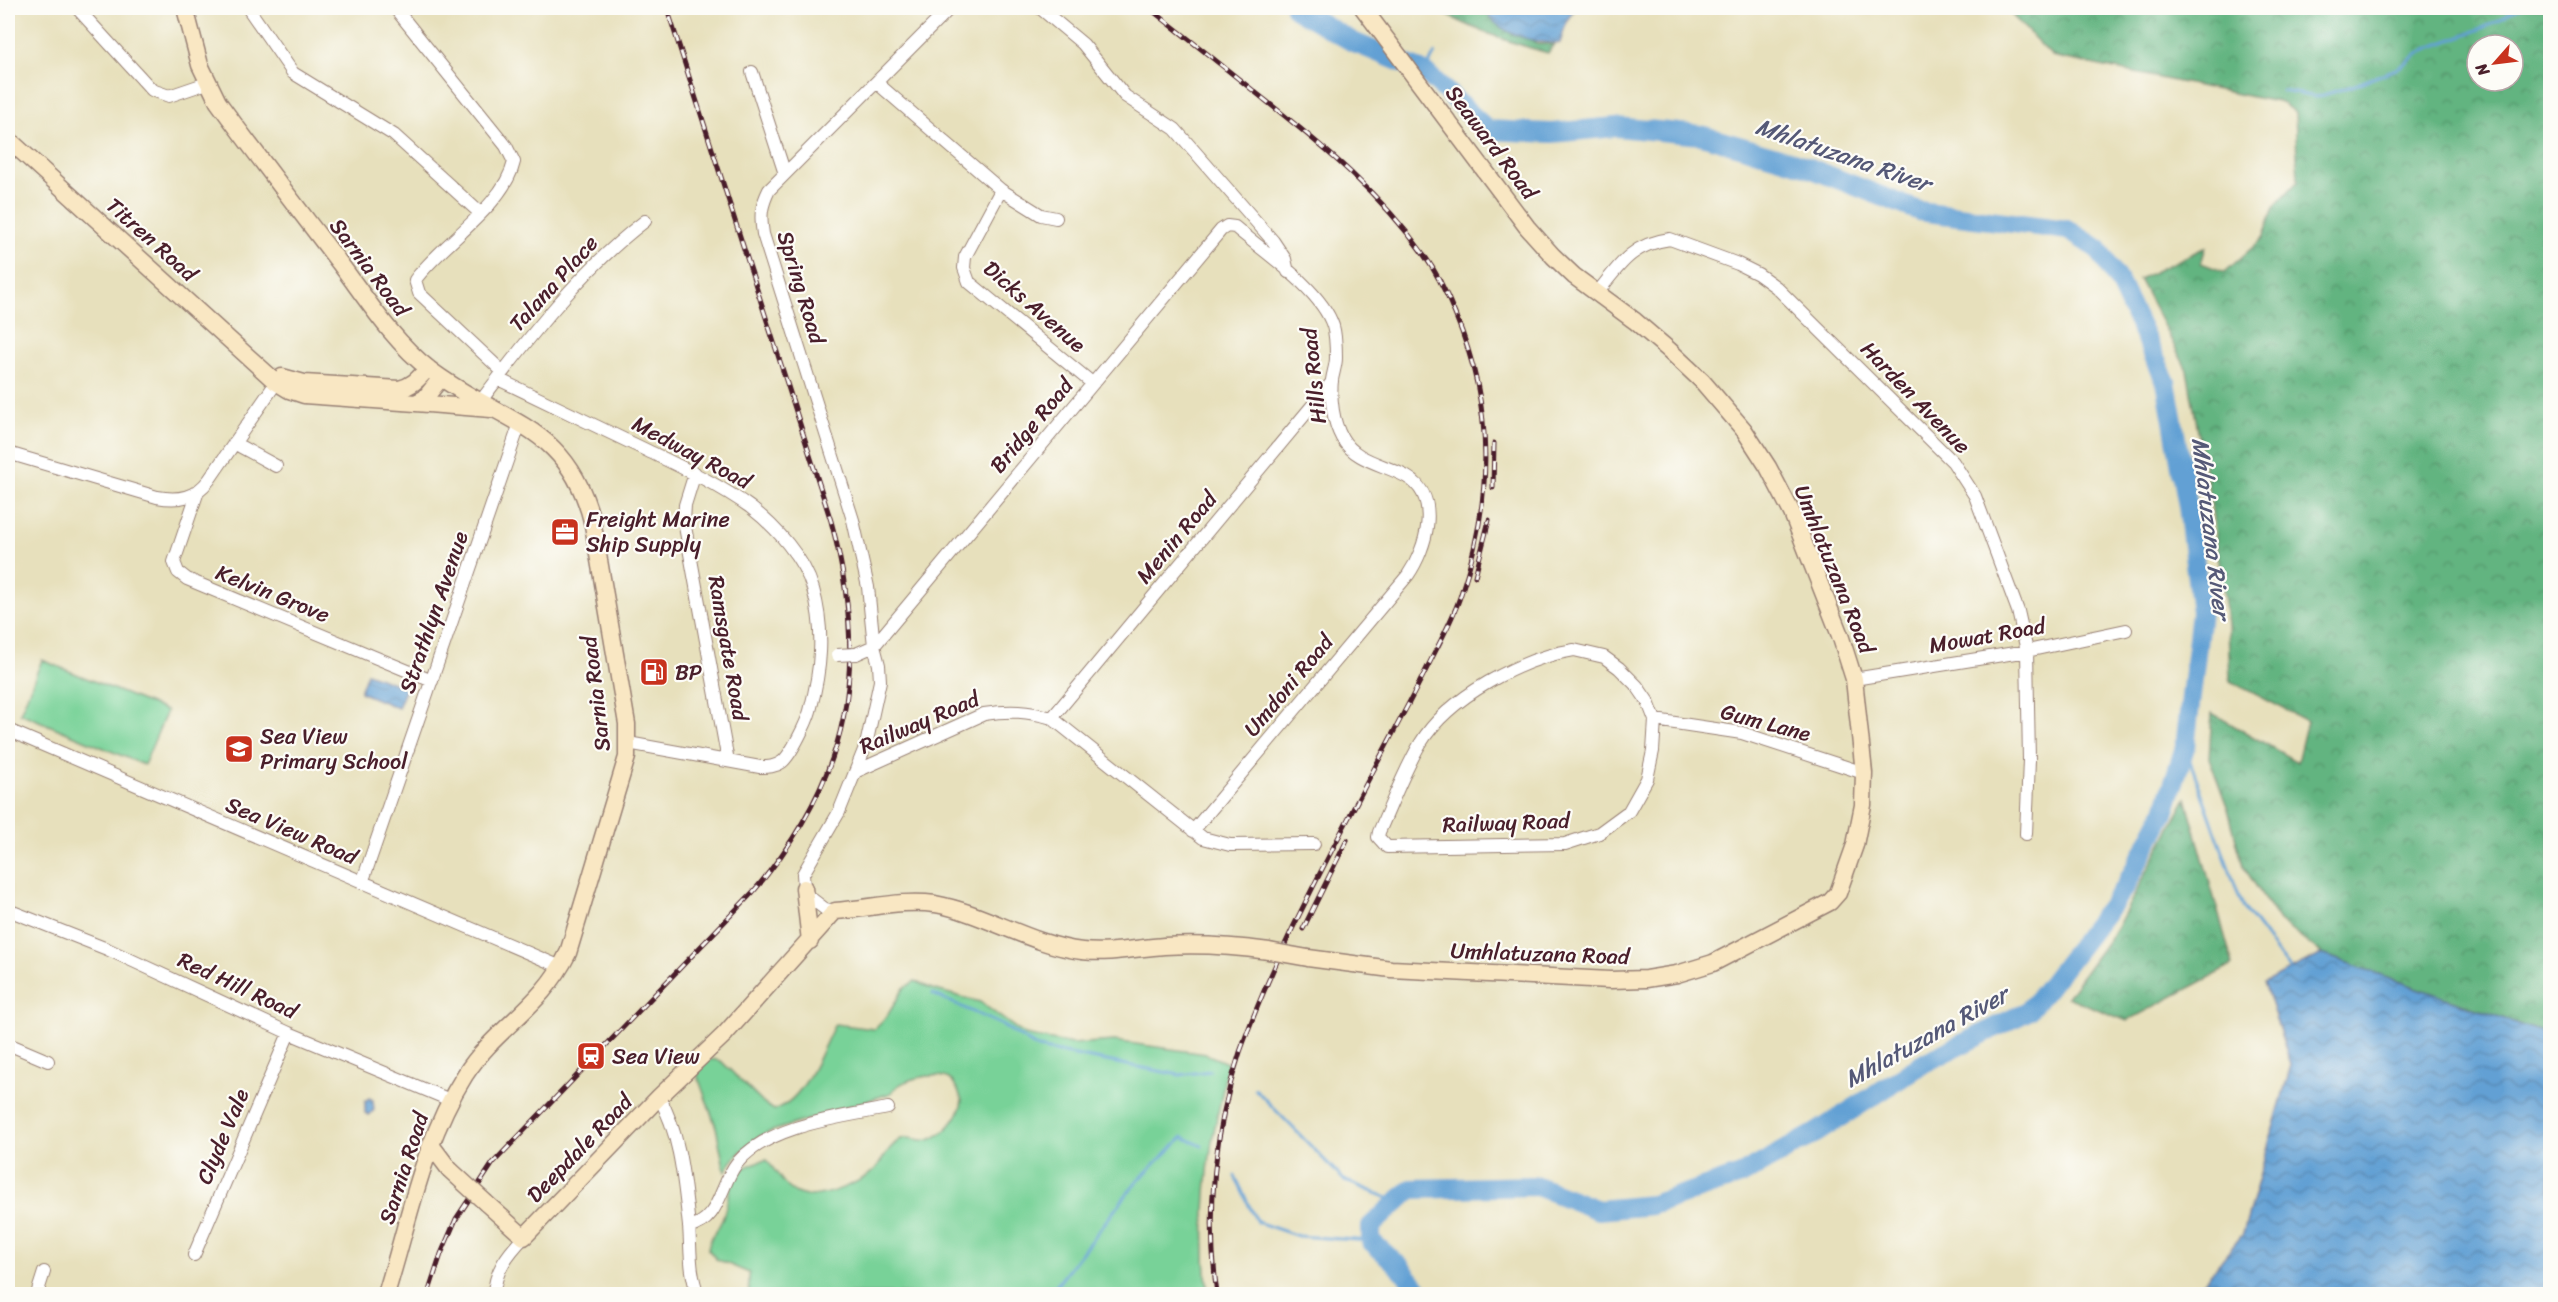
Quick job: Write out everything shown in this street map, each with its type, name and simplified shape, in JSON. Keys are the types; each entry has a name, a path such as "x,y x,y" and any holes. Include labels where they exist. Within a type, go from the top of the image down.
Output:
{"street":[{"path":"76,8 152,90 169,96 207,83"},
{"name":"Sarnia Road","path":"185,8 207,83 228,116 398,341 441,378 520,423 552,446 575,474 589,506 628,743 627,757 568,953 561,967 538,998 477,1059 450,1100 435,1131 386,1294"},
{"path":"248,8 293,73 394,135 480,213 507,179 514,162 511,154 396,8"},
{"name":"Spring Road","path":"874,646 868,587 853,520 763,234 760,215 769,190 950,8"},
{"path":"1040,8 1083,44 1125,96 1175,129 1273,241 1285,259 1288,272"},
{"name":"Seaward Road","path":"1363,8 1527,227 1574,276 1598,292"},
{"path":"752,72 785,174"},
{"path":"877,83 1001,190 1041,216 1056,218"},
{"name":"Titren Road","path":"8,139 289,390 304,395 487,406"},
{"name":"Dicks Avenue","path":"1001,190 965,257 964,268 969,282 1092,383"},
{"name":"Medway Road","path":"480,213 420,274 416,280 419,292 501,375 694,473 750,508 774,529 795,554 813,588 820,623 821,655 818,682 809,716 783,762 773,767 760,767 628,743"},
{"name":"Talana Place","path":"501,375 607,251 645,221"},
{"name":"Hills Road","path":"1221,230 1227,226 1235,227 1318,299 1333,327 1336,361 1332,382 1336,424 1347,444 1358,456 1409,477 1427,503 1427,532 1415,565"},
{"name":"Bridge Road","path":"874,646 1221,230"},
{"name":"Harden Avenue","path":"1598,292 1628,255 1654,241 1670,239 1738,264 1758,274 1776,287 1953,462 1975,496 2018,611 2027,651 2029,760 2026,834"},
{"name":"Umhlatuzana Road","path":"835,911 912,903 934,904 956,909 1050,944 1080,951 1106,953 1203,944 1391,969 1610,980 1646,979 1677,974 1713,963 1830,902 1838,893 1855,845 1863,805 1864,773 1854,679 1841,638 1792,513 1768,467 1750,440 1702,381 1670,350 1598,292"},
{"name":"Titren Road","path":"274,377 304,383 399,389 416,381 428,368"},
{"path":"487,406 501,375"},
{"path":"8,453 157,497 172,500 197,494 234,443 274,377"},
{"path":"416,403 425,398 441,378"},
{"name":"Menin Road","path":"1052,718 1332,382"},
{"name":"Strathlyn Avenue","path":"362,883 520,423"},
{"path":"234,443 276,466"},
{"name":"Ramsgate Road","path":"694,473 685,505 684,521 728,761"},
{"name":"Kelvin Grove","path":"197,494 174,562 177,572 187,579 432,681"},
{"name":"Umdoni Road","path":"1193,831 1415,565"},
{"name":"Mowat Road","path":"1854,679 2027,651 2126,630"},
{"path":"810,941 803,874 839,812 857,771 875,712 880,681 874,646 856,654 821,655"},
{"name":"Railway Road","path":"1574,650 1604,657 1637,686 1648,702 1655,720 1653,751 1643,787 1629,811 1599,833 1565,844 1529,845 1387,847 1377,837 1420,744 1435,723 1473,692 1531,661 1543,656 1574,650"},
{"name":"Railway Road","path":"857,771 984,714 1020,711 1052,718 1203,838 1221,844 1314,844"},
{"name":"Gum Lane","path":"1655,720 1742,734 1864,773"},
{"name":"Sea View Road","path":"8,730 561,967"},
{"path":"804,888 815,903 835,911"},
{"name":"Red Hill Road","path":"8,910 129,958 289,1033 450,1100"},
{"name":"Deepdale Road","path":"494,1294 497,1275 502,1263 524,1237 659,1097 724,1035 835,911"},
{"name":"Clyde Vale","path":"194,1255 289,1033"},
{"path":"8,1044 48,1061"},
{"path":"659,1097 676,1136 689,1227 691,1272 698,1294"},
{"path":"689,1227 700,1224 710,1216 736,1163 761,1143 779,1134 819,1122 888,1108"},
{"path":"431,1145 449,1169 524,1237"},
{"path":"37,1294 44,1272"}],"green space":[{"path":"1434,8 1491,8 1495,17 1538,44 1554,44 1548,53 1533,49 1476,29"},
{"path":"2005,8 2550,8 2550,1035 2322,954 2279,921 2243,866 2228,809 2209,758 2212,713 2297,762 2307,721 2230,681 2228,625 2210,497 2187,370 2139,279 2206,247 2201,263 2225,272 2263,238 2274,207 2298,181 2295,113 2282,103 2052,56"},
{"path":"42,660 167,711 144,765 20,713"},
{"path":"2186,798 2233,965 2127,1021 2067,997 2116,929"},
{"path":"915,981 932,989 980,1002 1025,1035 1072,1044 1114,1041 1206,1054 1227,1063 1207,1179 1205,1237 1208,1294 749,1294 749,1273 716,1259 708,1249 709,1244 720,1224 731,1184 742,1170 766,1160 786,1185 796,1193 810,1196 831,1192 871,1172 890,1148 901,1139 928,1140 946,1130 959,1112 962,1100 949,1079 926,1076 909,1080 891,1093 766,1133 743,1150 725,1172 716,1127 697,1074 701,1066 709,1060 721,1061 764,1104 774,1110 795,1096 803,1085 818,1061 835,1024 874,1029 887,1016 904,988"}],"water":[{"path":"1490,8 1576,8 1567,20 1560,43 1541,42 1512,34 1489,17"},
{"path":"367,673 406,688 398,708 360,692"},
{"path":"2322,954 2550,1035 2550,1294 2194,1294 2243,1234 2291,1065 2264,983"},
{"path":"369,1098 373,1100 374,1110 369,1115 365,1113 365,1102"}],"waterway":[{"name":"Mhlatuzana River","path":"1295,8 1353,42 1425,72 1488,130 1552,133 1616,127 1701,135 1797,163 1919,211 2068,230 2098,249 2119,282 2166,382 2188,506 2201,612 2185,747 2164,813 2125,887 2028,1011 1924,1063 1816,1133 1741,1175 1652,1205 1598,1210 1537,1186 1411,1189 1371,1226 1371,1241 1400,1267 1422,1294"},
{"path":"2282,91 2317,97 2355,85 2396,69 2426,49 2485,27 2520,8"},
{"path":"1425,72 1435,53"},
{"path":"2185,747 2243,907 2290,969"},
{"path":"933,994 1002,1025 1038,1048 1180,1075 1210,1071"},
{"path":"1255,1089 1344,1180 1397,1202"},
{"path":"1050,1294 1137,1181 1183,1137 1202,1146"},
{"path":"1235,1176 1257,1222 1298,1236 1371,1241"}],"railway":[{"path":"428,1294 441,1254 456,1219 493,1163 753,892 786,849 812,805 831,762 843,717 849,672 849,624 843,574 831,521 667,8"},
{"path":"1149,8 1330,153 1370,191 1407,232 1424,255 1445,291 1468,349 1483,420 1485,455 1479,526 1471,561 1454,613 1297,919 1240,1052 1224,1111 1215,1172 1212,1233 1217,1294"},
{"path":"1493,488 1494,443"},
{"path":"1475,576 1489,520"},
{"path":"1303,929 1347,840"}],"place":[{"name":"Freight Marine Ship Supply","path":"565,532"},
{"name":"BP","path":"654,672"},
{"name":"Sea View Primary School","path":"239,749"},
{"name":"Sea View","path":"591,1056"}]}
